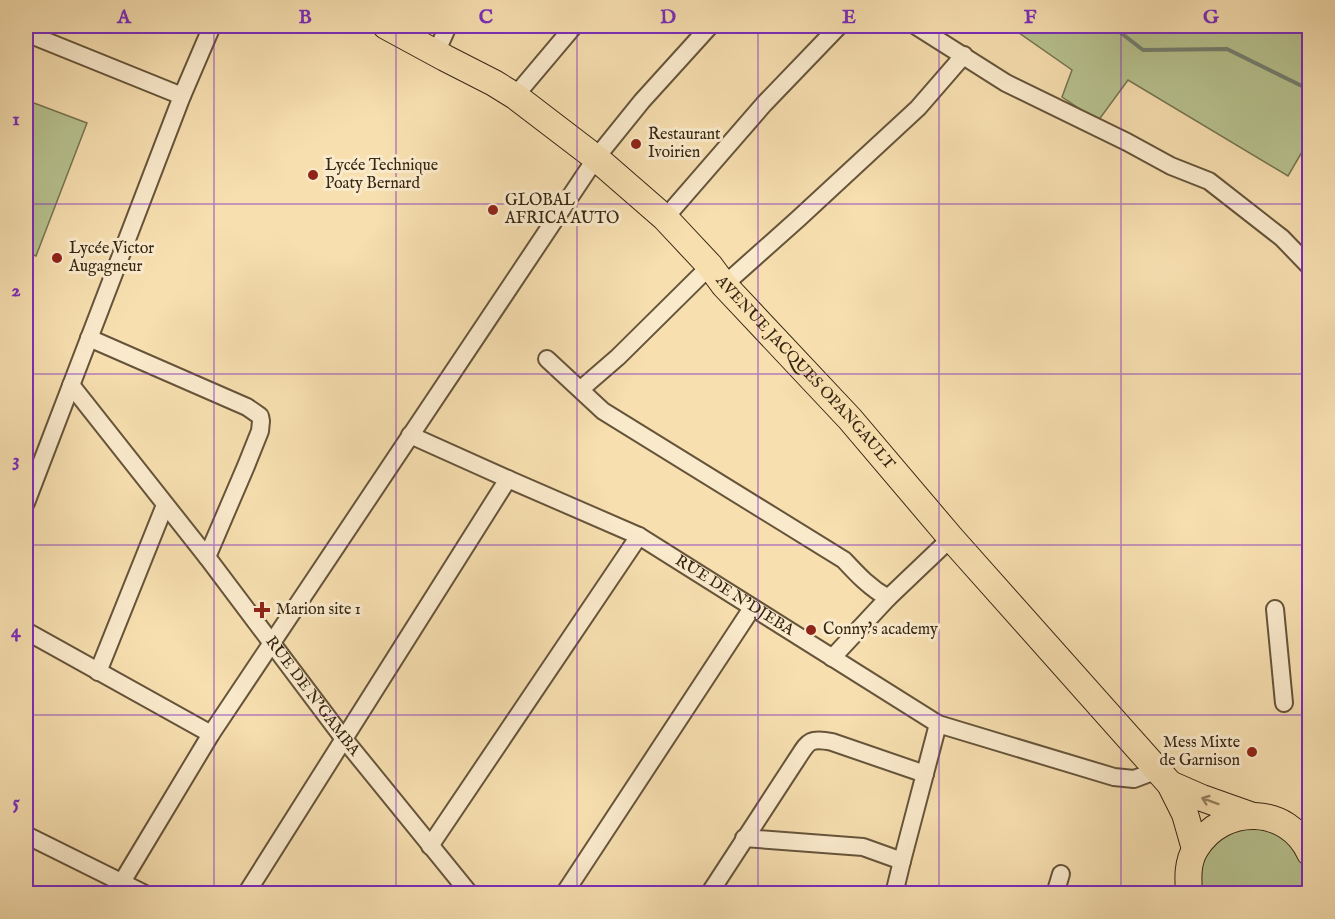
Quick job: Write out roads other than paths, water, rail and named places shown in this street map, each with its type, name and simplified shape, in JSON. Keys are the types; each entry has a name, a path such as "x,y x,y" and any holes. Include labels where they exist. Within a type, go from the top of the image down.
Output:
{"highway":[{"name":"AVENUE JACQUES OPANGAULT","path":"386,26 494,82 515,96 596,158 665,218 850,419 951,538 1164,777"},
{"path":"1164,777 1202,798 1250,815 1271,818 1290,828 1310,853"},
{"path":"1164,777 1185,814 1195,849"},
{"path":"1189,894 1188,872 1195,849 1209,831 1218,825 1228,819 1250,815"}],"street":[{"path":"26,503 182,96 212,26"},
{"path":"436,53 448,26"},
{"path":"515,96 574,26"},
{"path":"122,882 210,734 596,158 642,101 710,26"},
{"path":"665,218 764,104 839,26"},
{"path":"915,26 1006,83 1171,166 1209,181 1282,238 1310,267"},
{"path":"26,33 182,96"},
{"path":"581,389 717,276 798,219 918,108 964,55"},
{"path":"89,338 247,407 260,416 260,431 207,557"},
{"path":"547,359 603,411 844,560 863,581 888,598"},
{"name":"RUE DE N'GAMBA","path":"71,385 207,557 344,739 470,894"},
{"name":"RUE DE N'DJEBA","path":"410,435 639,536 938,724 1114,777 1134,779 1164,777"},
{"path":"246,894 508,479"},
{"path":"98,672 165,505"},
{"path":"430,846 639,536"},
{"path":"832,658 888,598 951,538"},
{"path":"564,894 752,608"},
{"path":"1275,609 1284,703"},
{"path":"26,630 210,734"},
{"path":"894,894 938,724"},
{"path":"709,894 800,754 812,740 832,742 925,774"},
{"path":"26,835 145,894"},
{"path":"744,838 862,847 902,861"},
{"path":"1055,894 1061,874"}],"waterway":[{"path":"1112,26 1143,50 1227,49 1310,90"}],"place":[{"name":"Restaurant Ivoirien","path":"636,144"},
{"name":"Lycée Technique Poaty Bernard","path":"313,175"},
{"name":"GLOBAL AFRICA AUTO","path":"493,210"},
{"name":"Lycée Victor Augagneur","path":"57,258"},
{"name":"Marion site 1","path":"262,610"},
{"name":"Conny's academy","path":"811,630"},
{"name":"Mess Mixte de Garnison","path":"1252,752"}]}
